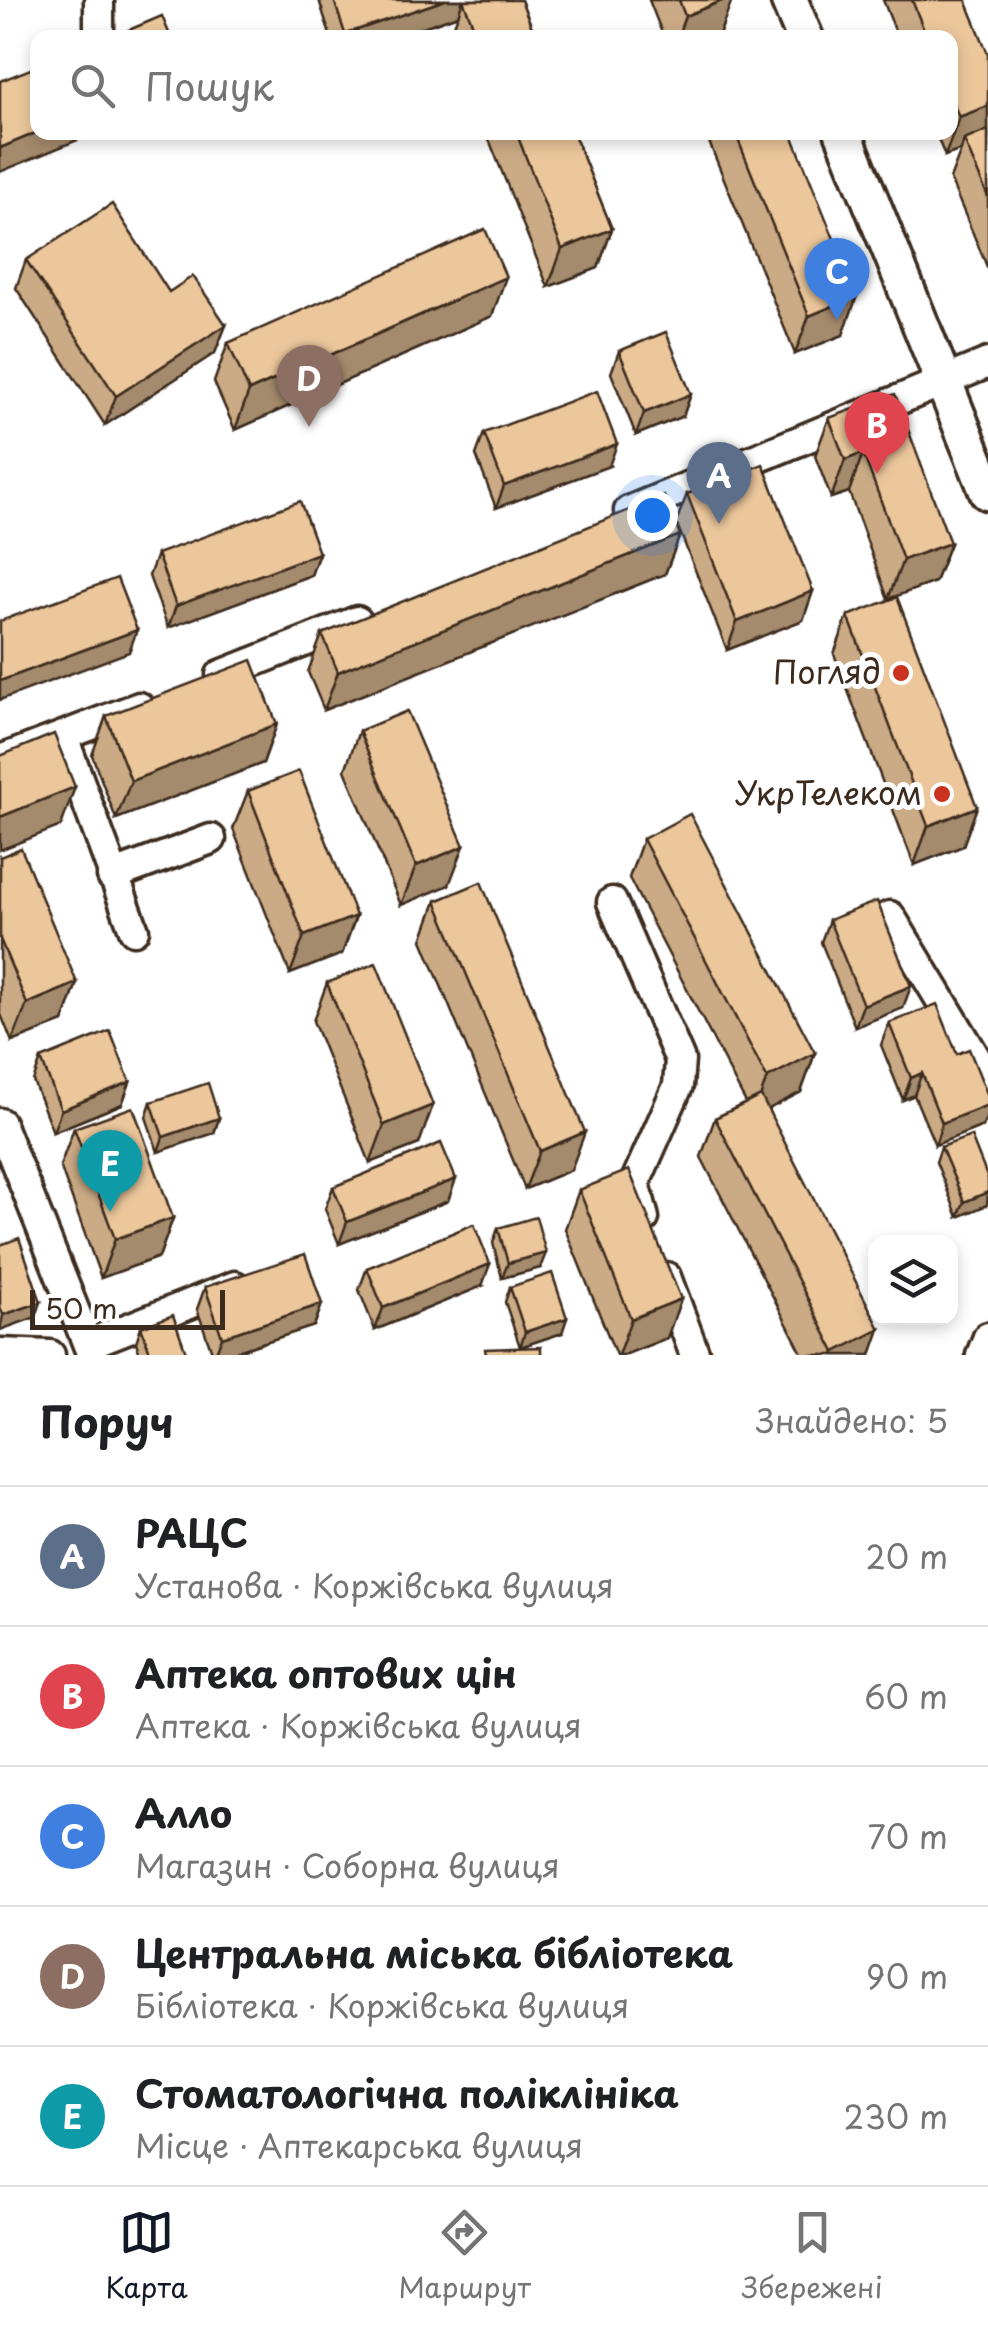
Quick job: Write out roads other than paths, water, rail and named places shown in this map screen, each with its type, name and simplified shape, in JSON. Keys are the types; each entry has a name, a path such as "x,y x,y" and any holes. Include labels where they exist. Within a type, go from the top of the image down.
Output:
{"main road":[{"path":"789,0 801,30"},
{"path":"846,140 988,492"}],"street":[{"path":"598,524 988,364"},
{"path":"192,686 377,613"},
{"path":"0,760 155,701"},
{"path":"62,737 134,930"},
{"path":"112,876 211,839"},
{"path":"612,902 680,1060 678,1086 634,1183 695,1355"},
{"path":"890,916 988,1085"},
{"path":"0,1123 90,1349 266,1274"},
{"path":"981,1355 988,1337"},
{"path":"0,1353 50,1355"}],"place":[{"name":"Алло","path":"837,320"},
{"name":"Центральна міська бібліотека","path":"309,427"},
{"name":"Аптека оптових цін","path":"877,474"},
{"name":"РАЦС","path":"719,524"},
{"name":"Погляд","path":"901,673"},
{"name":"УкрТелеком","path":"942,794"},
{"name":"Стоматологічна поліклініка","path":"110,1212"}]}
